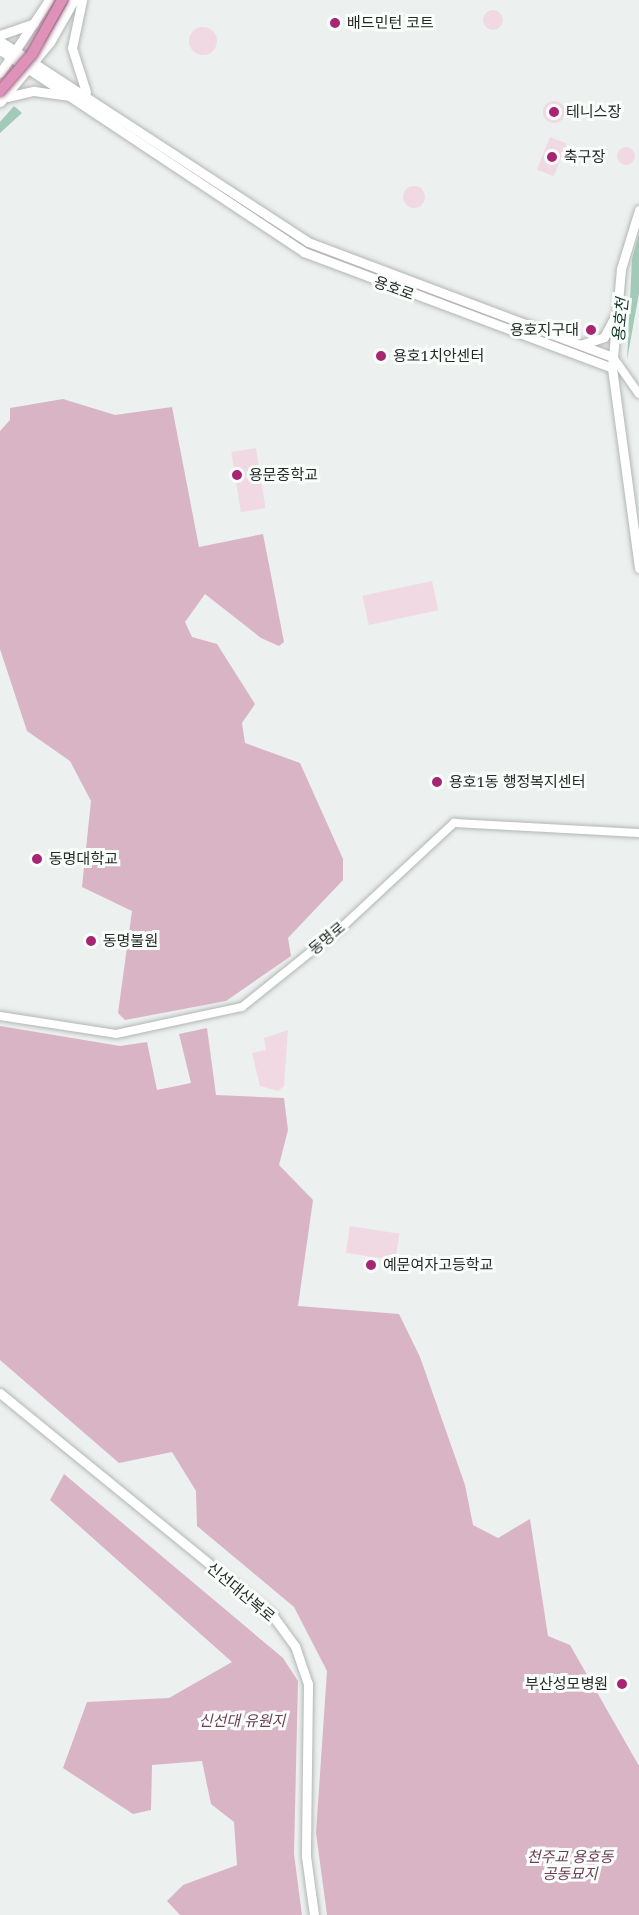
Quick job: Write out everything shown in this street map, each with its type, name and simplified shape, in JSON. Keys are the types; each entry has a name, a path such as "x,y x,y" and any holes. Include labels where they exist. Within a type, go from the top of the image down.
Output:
{"highway":[{"path":"0,82 27,51 56,0"},
{"path":"1,98 32,54 62,0"}],"main road":[{"path":"0,73 42,15 48,0"},
{"path":"1,98 31,62 74,0"},
{"path":"82,0 72,48 75,69 89,96"},
{"path":"0,35 24,29 42,15"},
{"path":"0,41 31,62"},
{"path":"0,50 15,53"},
{"name":"용호로","path":"31,62 40,72 81,102 304,252 612,368"},
{"name":"용호로","path":"31,62 192,162 308,242 613,357"},
{"path":"40,72 46,92"},
{"path":"1,98 46,92 81,102"},
{"path":"170,160 170,152 192,162"},
{"path":"205,184 223,191 224,183"},
{"path":"639,210 627,233 612,368 639,568"},
{"path":"543,343 575,342 604,337 617,314"},
{"name":"신선대산복로","path":"0,1393 273,1616 295,1646 308,1684 306,1856 314,1915"}],"street":[{"path":"613,357 639,394"},
{"path":"612,368 629,380"},
{"name":"동명로","path":"0,1017 116,1034 242,1007 342,927 454,823 639,833"}],"shaded area":[{"path":"493,10 500,13 503,20 500,27 493,30 486,27 483,20 486,13"},
{"path":"203,27 213,31 217,41 213,51 203,55 193,51 189,41 193,31"},
{"name":"테니스장","path":"554,101 562,104 565,112 562,120 554,123 546,120 543,112 546,104"},
{"path":"14,106 22,113 0,133 0,122"},
{"name":"축구장","path":"550,137 567,144 554,176 537,169"},
{"path":"622,147 630,147 635,152 633,163 622,165 617,160 617,152"},
{"path":"414,186 422,189 425,197 422,205 414,208 406,205 403,197 406,189"},
{"path":"639,234 639,293 627,360 632,259"},
{"path":"256,448 266,508 241,512 231,452"},
{"path":"432,581 438,610 369,625 363,596"},
{"path":"288,1030 284,1086 278,1091 260,1086 252,1053 266,1050 264,1038"},
{"path":"350,1226 399,1234 395,1260 346,1253"}],"green space":[{"path":"63,399 115,415 172,407 199,547 263,534 284,642 279,646 261,638 205,594 185,622 192,637 217,644 255,704 242,723 245,743 300,763 343,859 343,880 288,938 291,956 226,1001 125,1020 118,1013 132,911 82,887 91,801 70,761 27,731 0,649 0,431 10,420 10,408"},
{"name":"천주교 용호동 공동묘지","path":"0,1026 120,1046 147,1042 157,1090 191,1083 179,1034 207,1028 216,1095 284,1098 288,1130 279,1165 313,1200 298,1306 399,1314 420,1357 465,1485 473,1525 498,1538 530,1519 548,1636 570,1645 639,1766 639,1915 327,1915 316,1833 327,1671 294,1607 197,1526 196,1491 172,1452 119,1463 0,1360"},
{"name":"신선대 유원지","path":"64,1474 283,1658 298,1681 294,1854 302,1915 180,1915 167,1901 183,1885 237,1865 234,1822 211,1804 202,1761 152,1765 151,1810 133,1814 63,1768 87,1702 169,1698 232,1662 50,1500"}],"place":[{"name":"배드민턴 코트","path":"335,23"},
{"name":"테니스장","path":"554,112"},
{"name":"축구장","path":"552,157"},
{"name":"용호지구대","path":"591,330"},
{"name":"용호1치안센터","path":"381,356"},
{"name":"용문중학교","path":"237,475"},
{"name":"용호1동 행정복지센터","path":"437,782"},
{"name":"동명대학교","path":"37,859"},
{"name":"동명불원","path":"91,941"},
{"name":"예문여자고등학교","path":"371,1265"},
{"name":"부산성모병원","path":"622,1684"}],"water label":[{"name":"용호천","path":"620,320"}]}
